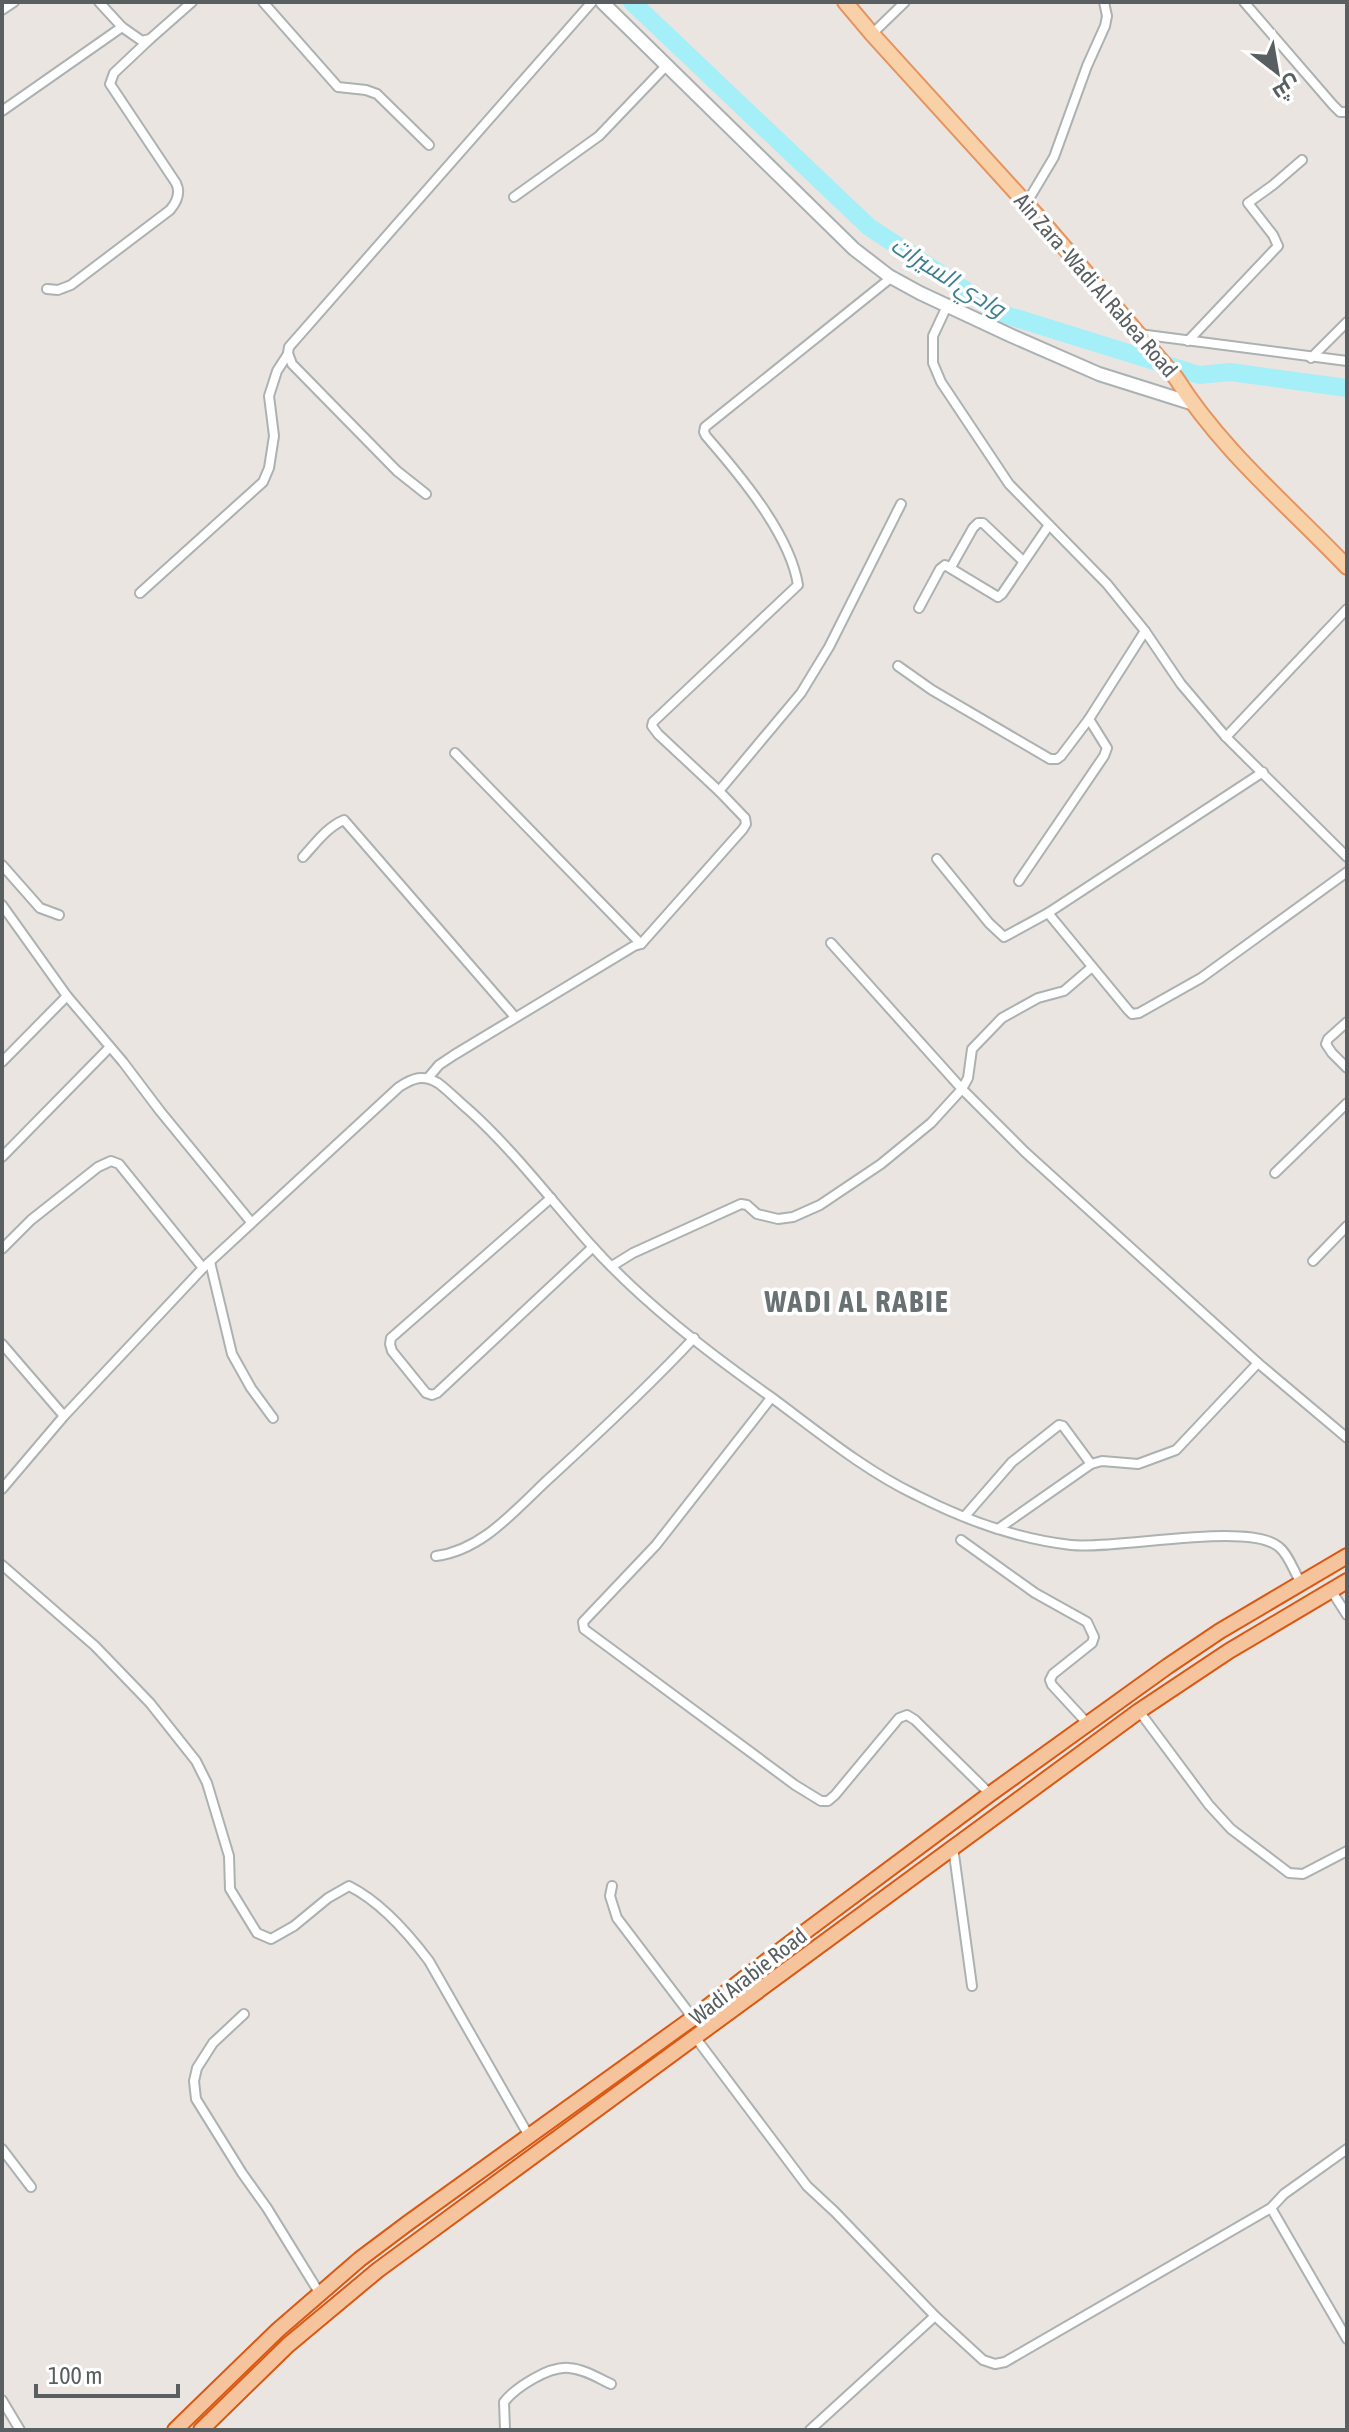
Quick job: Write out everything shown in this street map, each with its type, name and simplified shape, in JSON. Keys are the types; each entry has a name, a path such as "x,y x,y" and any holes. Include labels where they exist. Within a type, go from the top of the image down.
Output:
{"highway":[{"name":"Wadi Arabie Road","path":"175,2430 278,2330 408,2223 693,2018 990,1794 1181,1657 1347,1556"},
{"name":"Wadi Arabie Road","path":"201,2430 332,2306 695,2037 1139,1711 1229,1651 1347,1581"}],"main road":[{"path":"602,2 854,249 892,277 947,306 1099,374 1191,403"},
{"name":"Ain Zara -Wadi Al Rabea Road","path":"845,2 1026,204 1176,378 1191,403 1231,449 1347,567"}],"street":[{"path":"2,10 14,2"},
{"path":"99,2 138,39 150,39"},
{"path":"47,289 62,289 77,281 170,210 176,201 178,186 110,84 114,73 192,2"},
{"path":"263,2 338,87 377,94 429,145"},
{"path":"140,593 263,482 269,468 274,436 269,396 277,371 295,339 592,2"},
{"path":"872,34 905,2"},
{"path":"1026,204 1054,157 1105,26 1107,16 1104,2"},
{"path":"1244,2 1333,105 1340,112 1347,112"},
{"path":"2,111 122,27"},
{"path":"514,197 599,136 666,66"},
{"path":"1188,341 1278,246 1248,203 1302,160"},
{"path":"428,1078 447,1060 515,1017 641,944 746,824 745,818 652,726 798,585 783,543 749,485 706,436 705,427 892,277"},
{"path":"947,306 933,336 933,363 941,382 1009,484 1107,584 1145,631 1181,684 1226,737 1347,857"},
{"path":"1311,358 1347,322"},
{"path":"1138,334 1347,361"},
{"path":"288,353 292,364 397,471 426,494"},
{"path":"719,791 801,693 829,647 901,504"},
{"path":"951,567 978,523 983,523 1023,561"},
{"path":"919,608 945,565 998,597 1049,525"},
{"path":"1226,737 1347,609"},
{"path":"898,666 932,690 1050,759 1057,759 1089,719 1145,631"},
{"path":"1019,881 1104,756 1107,748 1089,719"},
{"path":"455,753 641,944"},
{"path":"937,859 1004,937 1048,913 1263,772"},
{"path":"303,857 329,830 344,820 515,1017"},
{"path":"2,865 40,908 59,915"},
{"path":"1048,913 1132,1014 1201,978 1347,872"},
{"path":"2,905 67,996 251,1222"},
{"path":"831,943 962,1089 1025,1152 1258,1363 1347,1438"},
{"path":"612,1266 633,1253 741,1204 757,1214 778,1219 793,1217 820,1205 911,1142 962,1089 968,1078 972,1049 990,1028 1038,998 1064,991 1092,967"},
{"path":"2,1062 67,996"},
{"path":"1347,1022 1326,1044 1347,1068"},
{"path":"2,1157 110,1047"},
{"path":"2,1489 64,1416 251,1222 399,1087 411,1080 428,1078 441,1085 495,1134 593,1247 654,1306 771,1398 915,1495 998,1529 1073,1545 1236,1535 1263,1538 1283,1551 1301,1583"},
{"path":"1275,1173 1347,1103"},
{"path":"2,1249 31,1220 98,1167 111,1161 119,1164 207,1265 232,1354 273,1418"},
{"path":"551,1198 391,1338 392,1351 426,1393 437,1393 593,1247"},
{"path":"1313,1261 1345,1232"},
{"path":"436,1556 466,1548 506,1520 638,1398 694,1338"},
{"path":"2,1344 64,1416"},
{"path":"998,1529 1091,1464 1102,1461 1138,1464 1176,1450 1258,1363"},
{"path":"771,1398 656,1545 583,1622 584,1629 821,1801 828,1801 835,1795 899,1718 907,1715 990,1794"},
{"path":"965,1516 1012,1462 1059,1425 1063,1426 1091,1464"},
{"path":"961,1540 1035,1593 1087,1622 1094,1637 1092,1643 1053,1674 1050,1680 1088,1724"},
{"path":"2,1565 95,1646 150,1703 196,1761 207,1783 229,1856 230,1889 257,1933 271,1939 349,1886 372,1900 412,1938 429,1961 530,2137"},
{"path":"1330,1590 1347,1615"},
{"path":"1139,1711 1209,1805 1224,1821 1289,1873 1303,1874 1347,1851"},
{"path":"953,1846 972,1986"},
{"path":"612,1886 610,1896 617,1918 693,2018"},
{"path":"244,2014 213,2043 197,2068 194,2081 196,2099 320,2294"},
{"path":"695,2037 807,2186 935,2316 983,2360 995,2364 1005,2362 1271,2208 1284,2194 1347,2149"},
{"path":"2,2149 31,2187"},
{"path":"1271,2208 1347,2339"},
{"path":"810,2430 935,2316"},
{"path":"505,2430 504,2402 521,2385 547,2373 572,2368 611,2384"},
{"path":"2,2400 20,2430"}],"waterway":[{"name":"وادي السيرات","path":"632,2 869,227 1000,313 1199,375 1230,372 1347,388"}],"district":[{"name":"WADI AL RABIE","path":"857,1302"}]}
